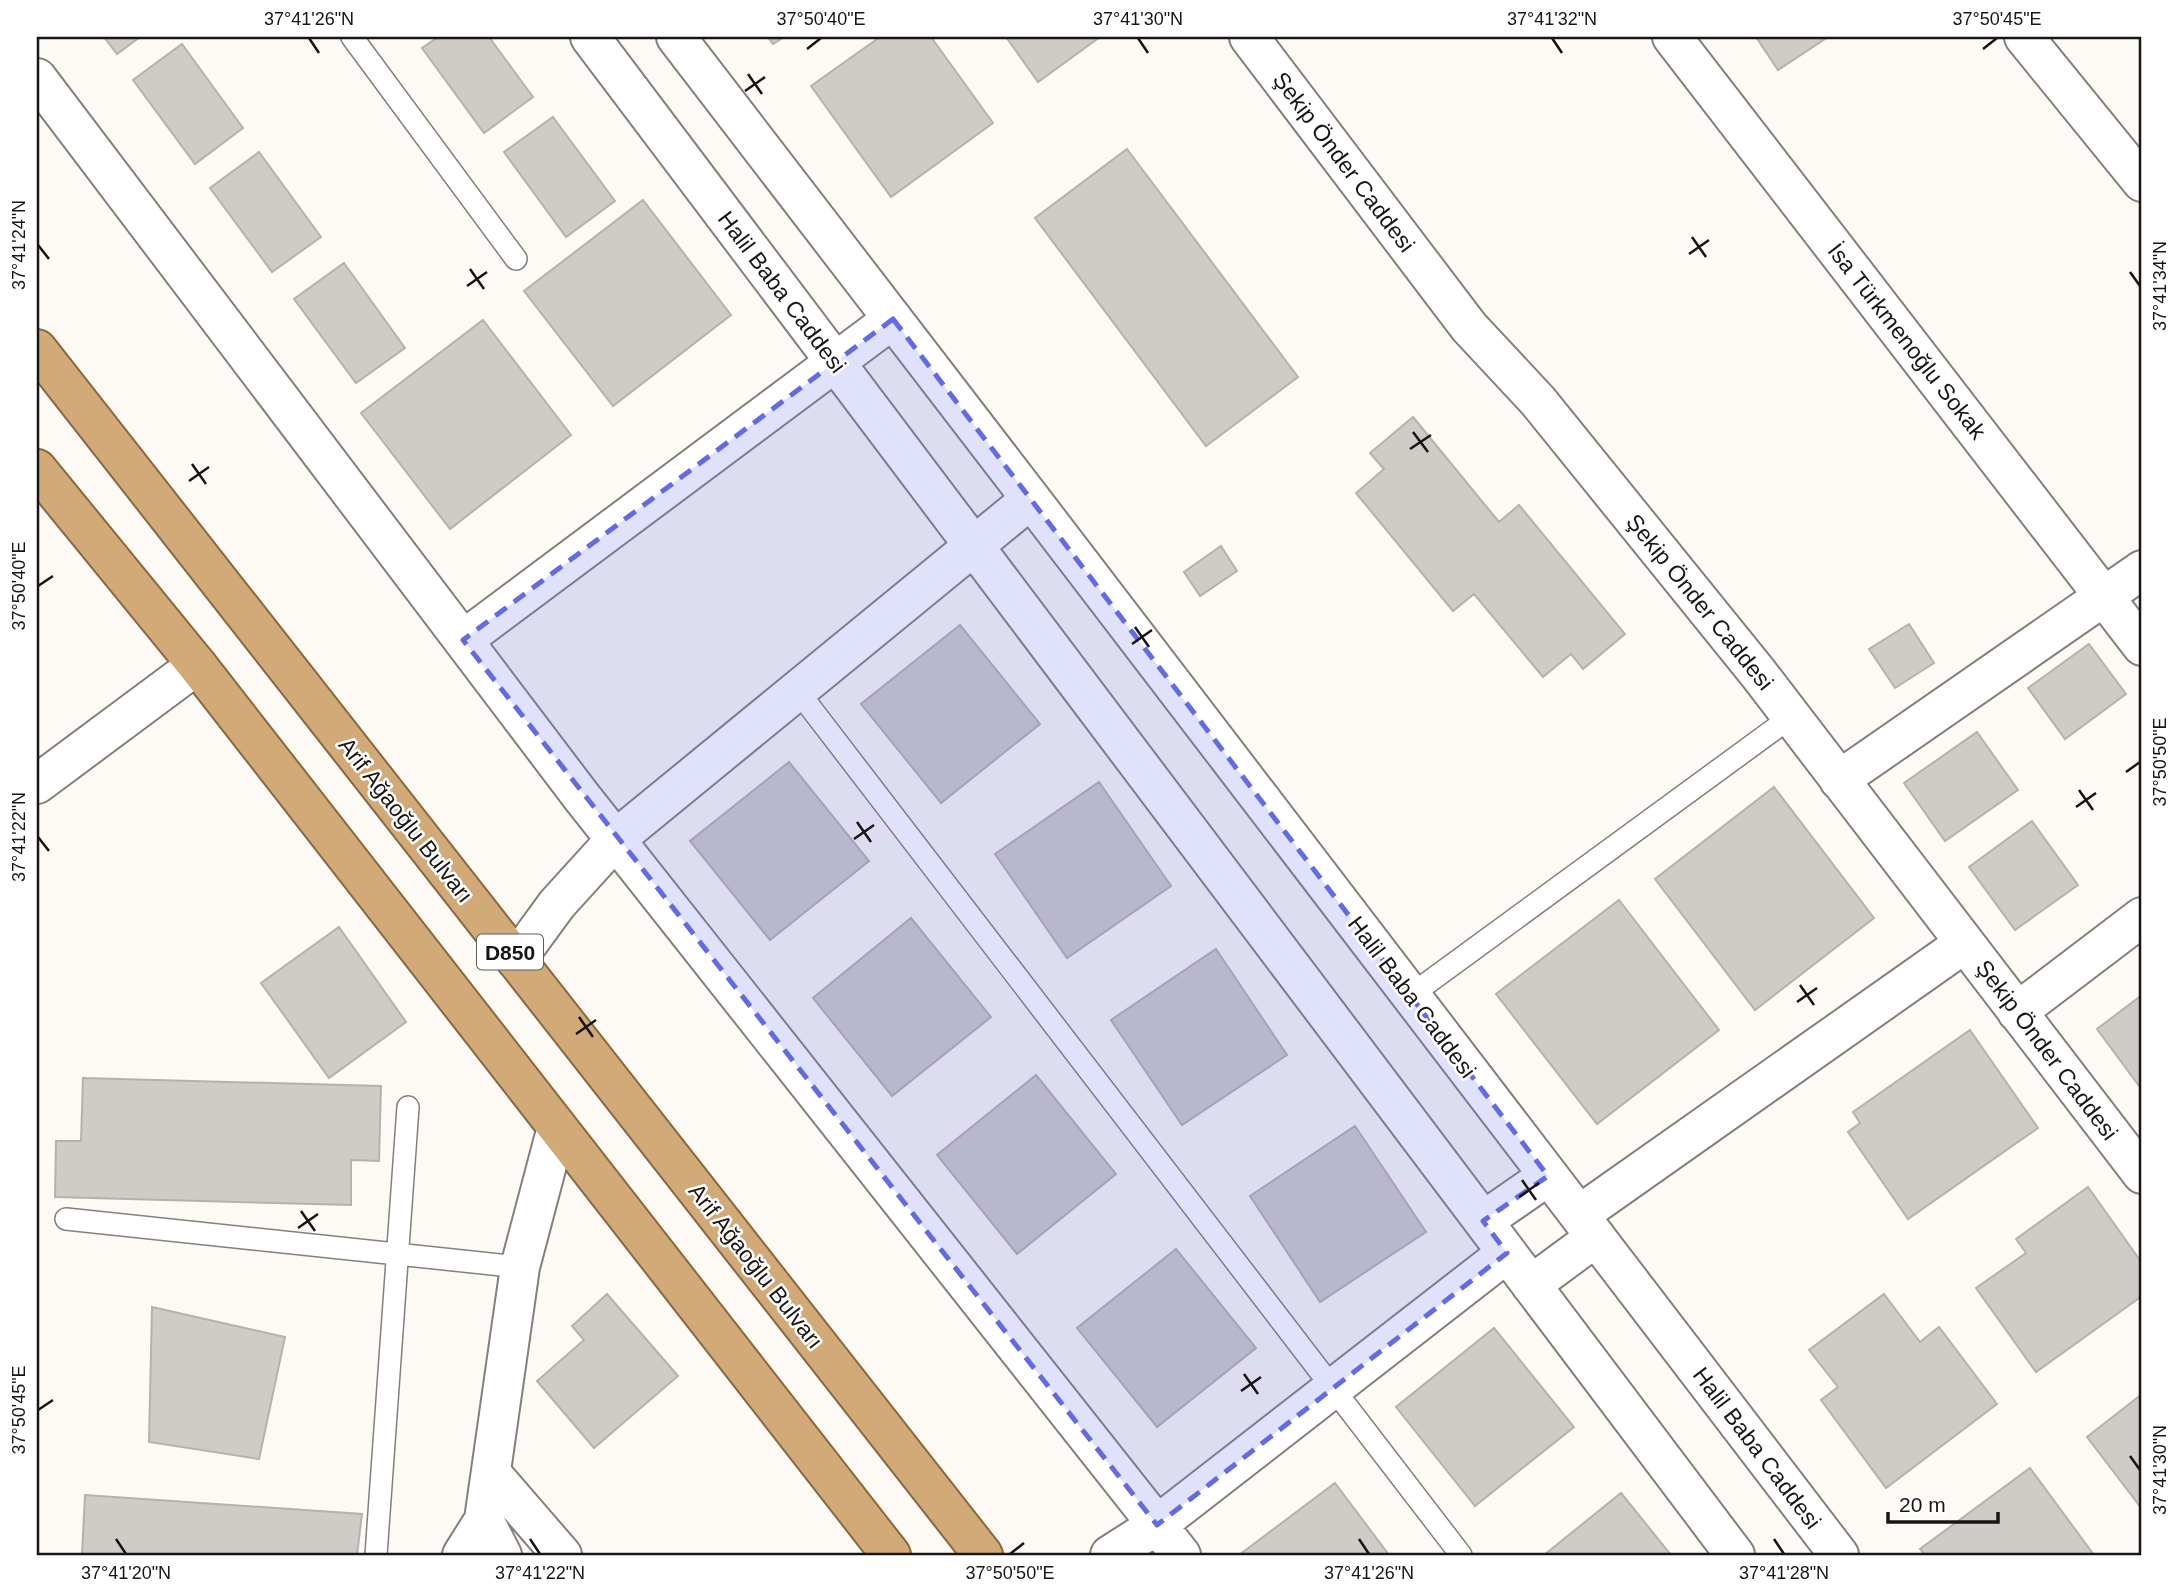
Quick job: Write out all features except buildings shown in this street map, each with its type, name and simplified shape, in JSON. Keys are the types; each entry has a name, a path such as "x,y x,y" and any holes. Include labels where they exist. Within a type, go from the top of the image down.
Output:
{"highway":[{"name":"Arif Ağaoğlu Bulvarı","path":"37,349 983,1555"},
{"name":"D850","path":"37,469 197,665 891,1555"}],"street":[{"name":"Halil Baba Caddesi","path":"590,37 1735,1555"},
{"name":"Halil Baba Caddesi","path":"676,37 1839,1555"},
{"name":"Şekip Önder Caddesi","path":"1249,37 1469,327 1538,401 1791,717 2142,1174"},
{"name":"İsa Türkmenoğlu Sokak","path":"1672,37 2142,646"},
{"path":"2024,37 2142,182"},
{"path":"37,78 616,839 1181,1555"},
{"path":"463,640 893,319"},
{"path":"516,960 557,904 616,839 1031,499"},
{"path":"1839,780 2142,570"},
{"path":"41,772 197,665"},
{"path":"2017,1012 2142,917"},
{"path":"1531,1284 1588,1226 1965,943"},
{"path":"462,1555 484,1520 520,1267 557,1127"},
{"path":"1483,1221 1548,1175"},
{"path":"1110,1555 1157,1525 1507,1253"},
{"path":"491,1473 562,1555"},
{"path":"484,1520 502,1555"}],"lane":[{"path":"352,37 516,259"},
{"path":"797,690 1461,1555"},
{"path":"1411,995 1791,717"},
{"path":"376,1555 408,1107"},
{"path":"66,1219 520,1267"}],"highlighted area":[{"path":"893,319 1548,1176 1483,1221 1507,1253 1157,1525 463,640"}]}
